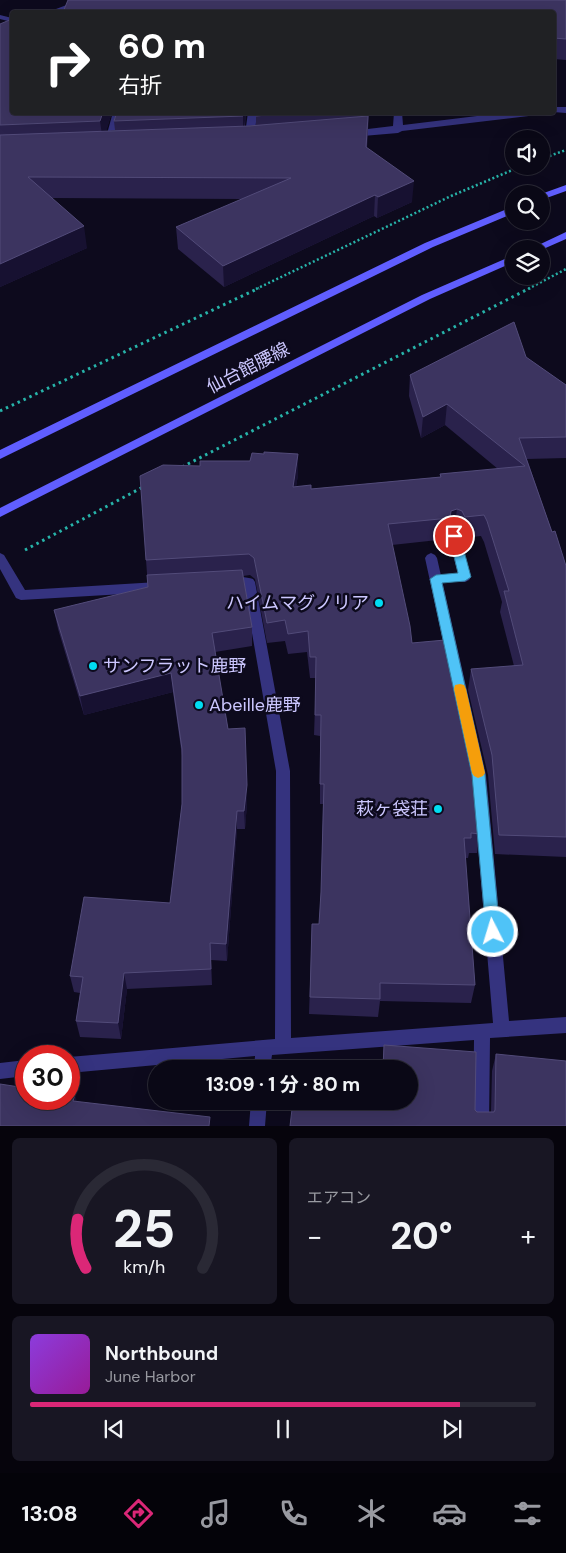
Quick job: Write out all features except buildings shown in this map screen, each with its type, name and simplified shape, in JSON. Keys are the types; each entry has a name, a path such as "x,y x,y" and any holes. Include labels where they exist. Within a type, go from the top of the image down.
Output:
{"main road":[{"path":"550,194 566,188"},
{"name":"仙台館腰線","path":"0,455 429,245 505,213"},
{"path":"550,242 566,235"},
{"name":"仙台館腰線","path":"0,513 426,298 505,262"}],"street":[{"path":"58,10 88,0"},
{"path":"108,148 117,115"},
{"path":"249,142 253,115"},
{"path":"398,115 398,130"},
{"path":"338,135 398,130 514,115"},
{"path":"436,579 465,577 454,536"},
{"path":"431,558 479,775 502,1030"},
{"path":"1,560 21,595 170,587"},
{"path":"219,584 249,582 283,771 283,1046"},
{"path":"80,1064 283,1046 566,1025"},
{"path":"481,1126 482,1031"},
{"path":"263,1060 264,1048"},
{"path":"0,1071 15,1069"},
{"path":"257,1126 258,1110"}],"path":[{"path":"550,156 566,150"},
{"path":"0,411 452,196 505,173"},
{"path":"174,471 566,269"},
{"path":"1,560 149,485"}],"slow traffic":[{"path":"460,689 478,773"}],"place":[{"name":"ハイムマグノリア","path":"379,603"},
{"name":"サンフラット鹿野","path":"93,666"},
{"name":"Abeille鹿野","path":"199,705"},
{"name":"萩ヶ袋荘","path":"438,809"}],"route":[{"path":"454,536 465,577 436,579 479,775 493,932"}]}
